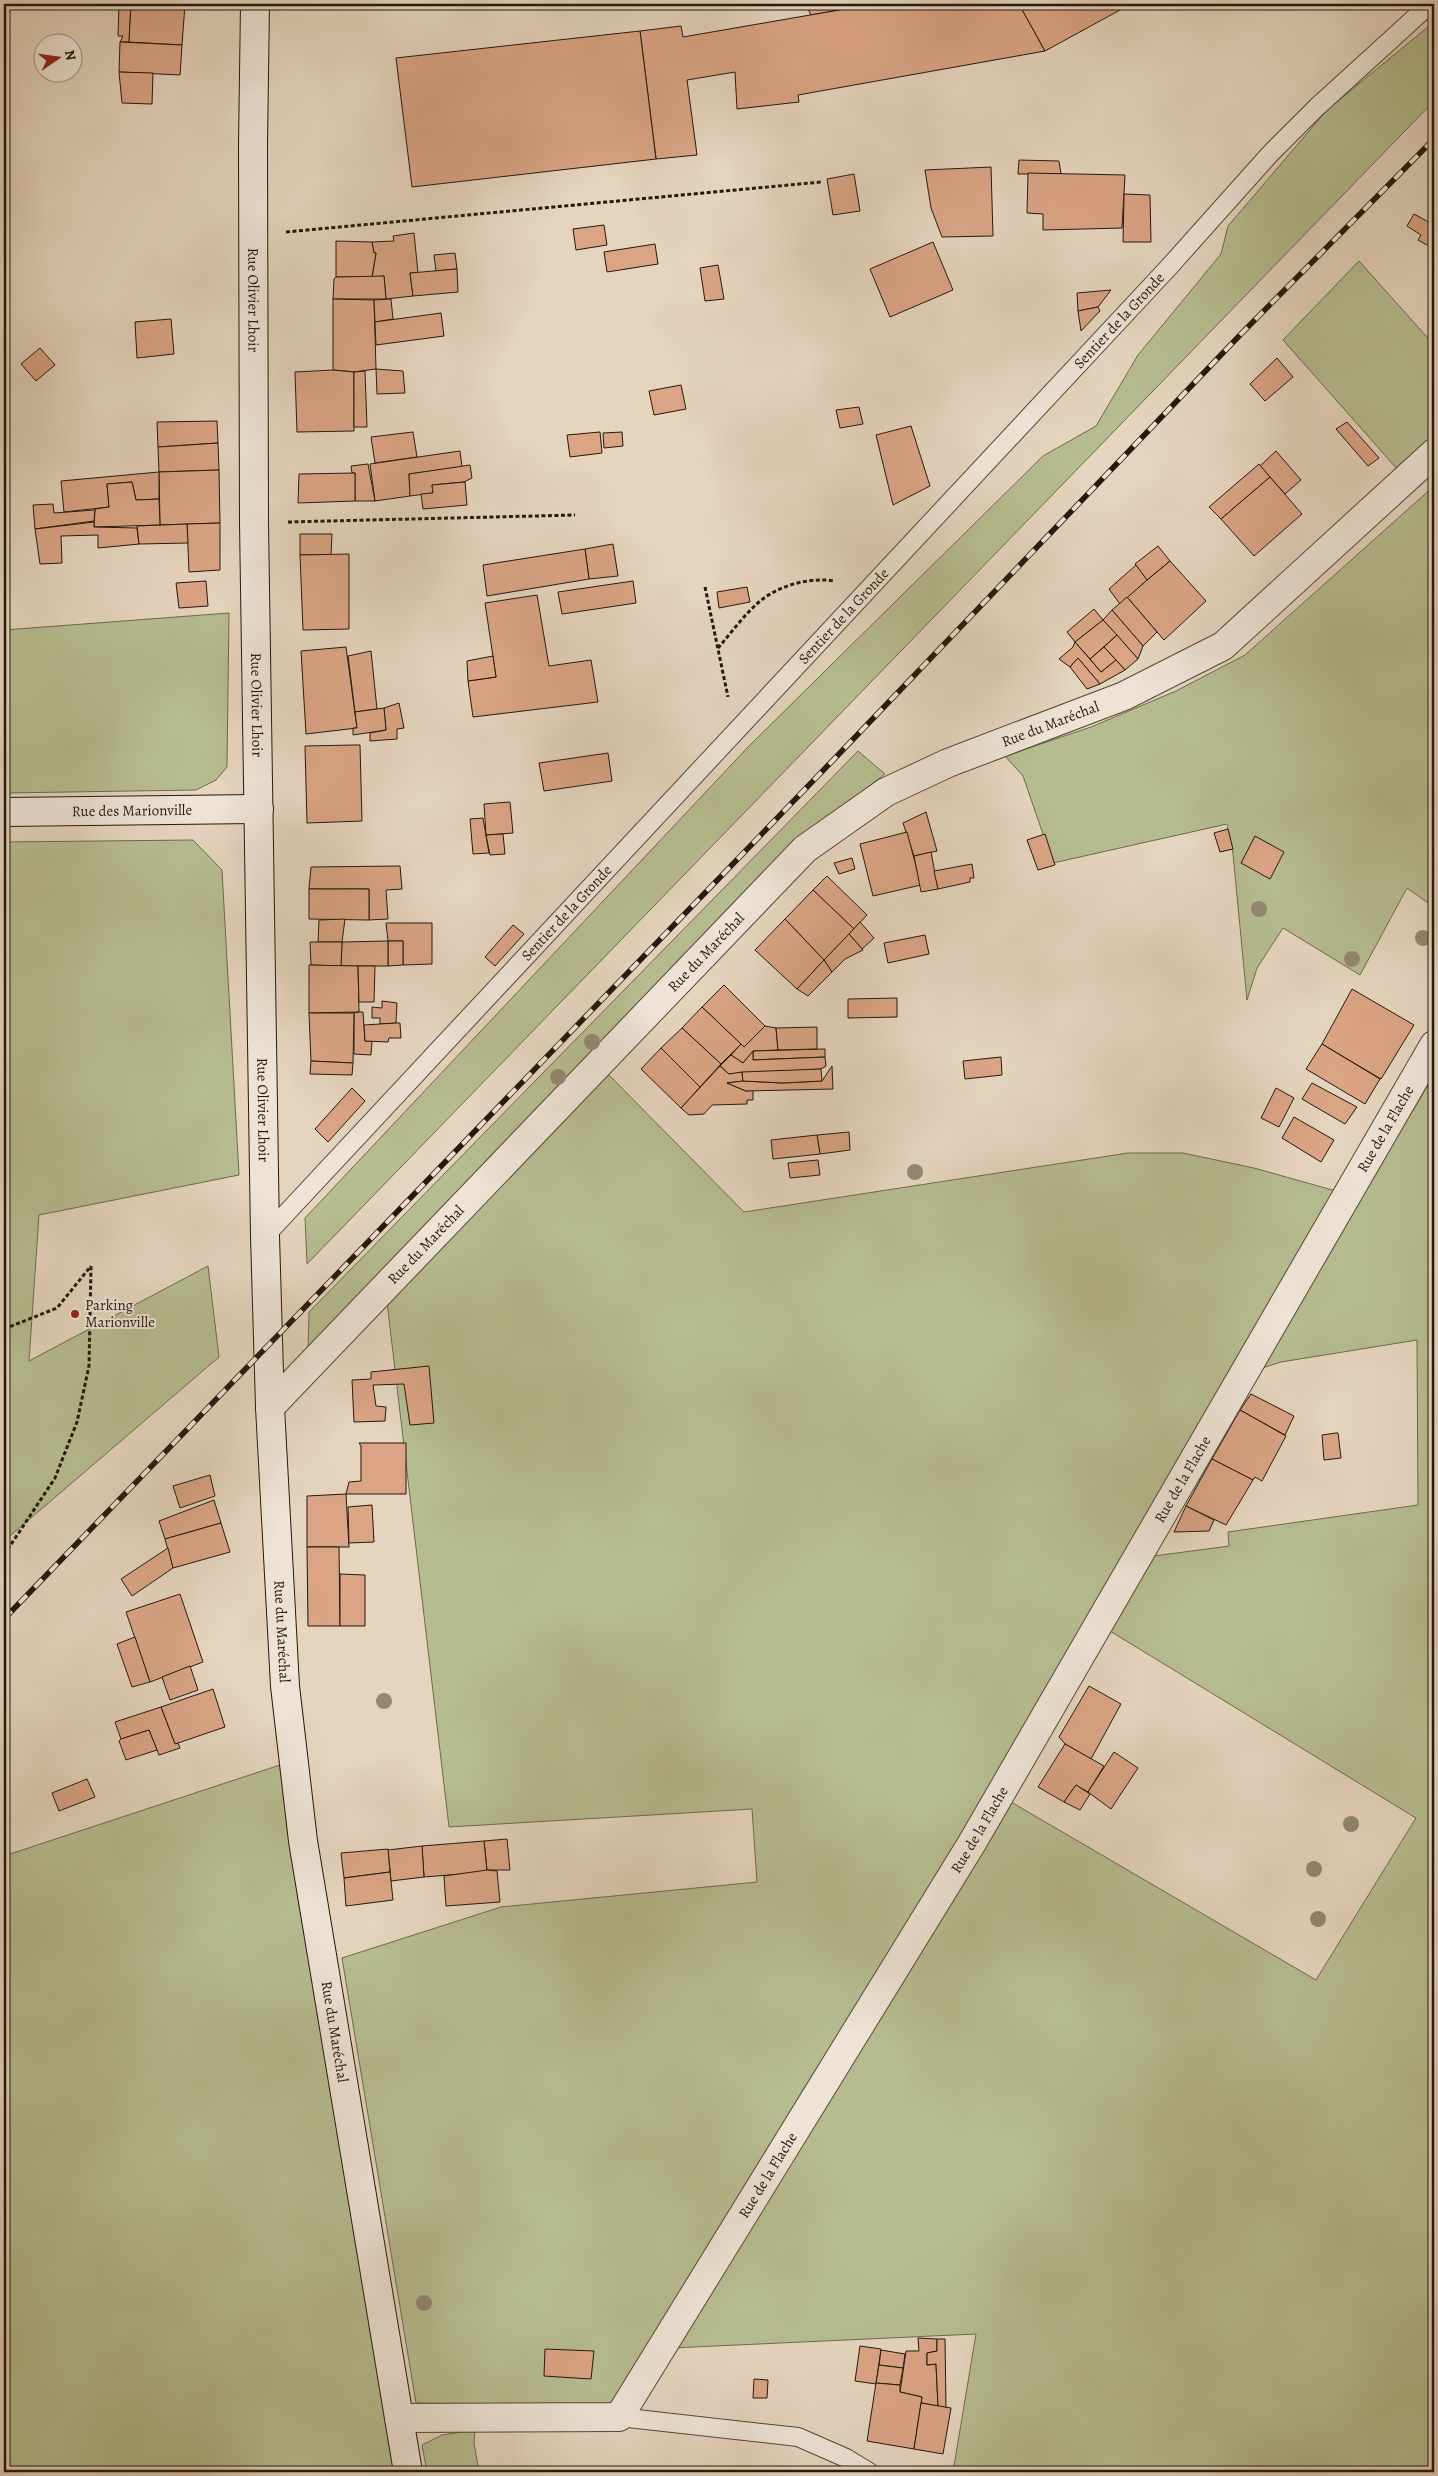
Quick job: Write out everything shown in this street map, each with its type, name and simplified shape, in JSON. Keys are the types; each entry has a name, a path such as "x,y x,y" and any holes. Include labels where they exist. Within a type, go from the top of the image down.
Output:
{"street":[{"name":"Rue Olivier Lhoir","path":"256,4 253,235 254,523 265,1236 270,1406"},
{"name":"Rue du Maréchal","path":"408,2472 303,1840 285,1686 270,1406 805,849 886,792 948,763 1124,696 1223,646 1434,453"},
{"name":"Rue des Marionville","path":"4,812 259,809"},
{"name":"Rue de la Flache","path":"619,2416 972,1843 1434,1045"},
{"path":"399,2418 619,2416"}],"lane":[{"name":"Sentier de la Gronde","path":"265,1236 1155,282 1270,154 1317,107 1430,4"},
{"path":"619,2416 798,2437 846,2458 869,2472"}],"path":[{"path":"253,235 821,182"},
{"path":"254,523 575,515"},
{"path":"718,648 759,601 792,584 812,580 835,580 862,596"},
{"path":"706,587 735,732"},
{"path":"4,1329 57,1308 91,1266 89,1366 77,1422 55,1478 4,1555"}],"green space":[{"path":"1434,22 1434,101 307,1264 305,1218 750,745 1043,456 1096,426 1138,355 1221,254 1228,226 1327,110"},
{"path":"1359,261 1434,345 1434,436 1398,470 1283,340"},
{"path":"1434,486 1434,907 1407,888 1360,975 1283,928 1257,968 1247,1000 1233,854 1227,824 1053,863 1023,776 1005,756 1091,727 1176,691 1245,655"},
{"path":"229,613 227,767 216,780 196,790 4,793 4,630"},
{"path":"858,751 885,774 802,837 308,1348 309,1312"},
{"path":"193,840 222,870 239,1175 39,1215 29,1361 208,1266 219,1357 4,1541 4,842"},
{"path":"607,1073 744,1212 1128,1153 1183,1153 1254,1168 1336,1191 924,1902 615,2405 416,2403 342,1958 501,1907 757,1882 752,1809 449,1827 387,1302"},
{"path":"1434,1075 1434,2472 953,2472 976,2334 672,2348 1011,1802 1316,1980 1416,1818 1110,1631 1154,1556 1229,1546 1228,1532 1418,1505 1417,1340 1281,1362 1259,1369"},
{"path":"280,1765 396,2472 4,2472 4,1856"},
{"path":"475,2430 474,2443 479,2472 427,2472 422,2445 442,2435"}],"building":[{"path":"119,4 131,4 129,42 120,42 123,36 118,36"},
{"path":"131,4 185,4 182,45 129,42"},
{"path":"824,4 873,4 811,15 807,7"},
{"path":"874,4 1019,4 1045,51 798,95 799,102 737,109 735,72 687,80 697,155 656,159 640,31 681,26 683,37"},
{"path":"1019,4 1131,4 1045,51"},
{"path":"640,31 656,159 412,187 396,58"},
{"path":"120,42 182,45 180,75 119,72"},
{"path":"119,72 153,73 152,104 122,103"},
{"path":"1019,160 1059,161 1061,174 1018,174"},
{"path":"991,167 993,236 942,237 931,208 925,170"},
{"path":"1028,173 1125,175 1122,228 1043,230 1043,214 1027,213"},
{"path":"854,174 860,211 833,215 827,179"},
{"path":"1124,194 1150,195 1151,242 1123,242"},
{"path":"1414,214 1434,225 1434,249 1418,240 1421,235 1407,226"},
{"path":"604,225 607,245 576,250 573,229"},
{"path":"414,233 418,273 410,273 413,296 386,299 384,276 372,277 376,253 374,253 372,242 394,241 393,236"},
{"path":"336,241 372,242 374,253 376,253 372,277 336,277"},
{"path":"933,242 953,290 890,317 870,269"},
{"path":"655,244 658,264 607,272 604,252"},
{"path":"455,253 457,269 436,271 434,255"},
{"path":"718,265 724,299 705,301 700,268"},
{"path":"457,269 458,292 413,296 410,273"},
{"path":"384,276 386,299 333,299 334,279 336,277"},
{"path":"1111,290 1098,307 1078,311 1077,293"},
{"path":"333,299 374,300 376,369 354,372 333,370"},
{"path":"391,299 393,319 375,322 374,300"},
{"path":"1098,307 1100,311 1081,331 1078,311"},
{"path":"441,313 444,336 376,345 375,322"},
{"path":"171,319 174,354 137,358 135,322"},
{"path":"40,348 55,365 36,381 21,364"},
{"path":"1277,358 1293,377 1265,401 1250,384"},
{"path":"376,369 403,371 405,393 377,394"},
{"path":"333,370 354,372 354,431 297,432 295,372"},
{"path":"365,371 367,427 354,427 354,372"},
{"path":"681,385 686,409 654,415 649,391"},
{"path":"859,407 863,424 840,428 836,410"},
{"path":"217,421 218,443 158,447 157,422"},
{"path":"1347,422 1379,458 1368,466 1336,429"},
{"path":"911,426 930,486 893,505 876,435"},
{"path":"413,432 417,457 375,463 371,437"},
{"path":"600,432 602,453 570,457 567,435"},
{"path":"622,432 623,446 604,448 603,433"},
{"path":"218,443 219,470 159,472 158,447"},
{"path":"460,451 462,467 409,474 410,496 375,501 370,464"},
{"path":"1276,451 1301,480 1285,494 1260,466"},
{"path":"368,464 375,501 355,501 355,473 352,473 351,466"},
{"path":"1259,464 1270,477 1221,519 1209,507"},
{"path":"470,465 472,478 464,482 432,485 433,493 410,496 409,474"},
{"path":"219,470 220,523 160,525 159,472"},
{"path":"159,472 159,499 136,500 132,482 107,484 109,507 64,512 61,481"},
{"path":"355,473 355,501 298,503 299,474"},
{"path":"1270,477 1302,514 1254,556 1221,519"},
{"path":"132,482 136,500 159,499 160,525 94,527 95,509 109,507 107,484"},
{"path":"465,482 467,505 423,509 421,494 433,493 432,485"},
{"path":"53,504 54,513 95,510 94,521 35,529 33,505"},
{"path":"94,522 94,527 137,528 139,544 98,548 98,535 61,536 62,563 40,564 35,529"},
{"path":"220,523 220,570 189,572 187,524"},
{"path":"187,524 188,543 139,544 137,526"},
{"path":"300,534 332,534 331,555 300,555"},
{"path":"613,544 618,576 589,579 585,549"},
{"path":"1158,546 1170,561 1147,580 1135,564"},
{"path":"585,549 589,579 487,596 483,565"},
{"path":"349,554 349,629 303,630 300,555"},
{"path":"1170,561 1206,601 1164,640 1127,597"},
{"path":"1136,565 1147,580 1120,604 1109,589"},
{"path":"206,581 208,606 179,608 176,583"},
{"path":"633,581 636,603 562,614 558,592"},
{"path":"747,587 750,602 719,608 717,592"},
{"path":"537,595 549,666 591,660 598,702 473,717 468,681 496,677 485,603"},
{"path":"1127,597 1157,632 1143,646 1112,610"},
{"path":"1094,609 1103,620 1075,642 1067,632"},
{"path":"1112,610 1143,646 1138,659 1103,620"},
{"path":"1103,620 1117,635 1090,659 1075,642"},
{"path":"1117,635 1138,659 1125,670 1104,647"},
{"path":"1075,642 1101,672 1116,660 1125,670 1100,684 1078,658 1070,667 1059,659 1073,647"},
{"path":"346,647 357,728 306,734 301,651"},
{"path":"1104,647 1116,660 1101,672 1090,659"},
{"path":"371,651 377,709 355,712 348,656"},
{"path":"493,656 496,677 468,681 467,661"},
{"path":"1078,658 1100,684 1087,689 1070,667"},
{"path":"399,703 404,728 397,729 397,739 370,741 370,733 386,730 384,708"},
{"path":"384,708 386,730 353,735 353,728 357,728 355,712"},
{"path":"360,745 362,821 307,823 305,746"},
{"path":"608,753 612,781 544,791 539,763"},
{"path":"510,802 513,833 486,835 484,804"},
{"path":"926,812 937,851 914,856 903,823"},
{"path":"483,818 489,853 473,854 470,819"},
{"path":"1228,829 1233,849 1220,852 1214,833"},
{"path":"907,832 921,885 873,896 860,844"},
{"path":"503,834 505,854 490,855 486,835"},
{"path":"1045,834 1055,865 1038,870 1027,840"},
{"path":"1255,836 1284,852 1270,879 1241,863"},
{"path":"931,852 938,889 921,892 914,856"},
{"path":"852,858 855,869 839,874 834,863"},
{"path":"972,864 974,878 970,878 970,882 938,889 934,871"},
{"path":"400,866 402,889 386,890 388,919 369,920 369,889 309,889 311,867"},
{"path":"827,876 867,915 854,929 813,890"},
{"path":"309,889 369,889 369,920 309,919"},
{"path":"813,890 854,929 824,960 785,919"},
{"path":"345,919 342,942 318,942 319,920"},
{"path":"785,919 824,960 797,989 755,950"},
{"path":"860,922 874,938 862,949 849,934"},
{"path":"386,923 432,923 432,964 403,965 403,941 388,941"},
{"path":"513,925 524,934 495,966 485,957"},
{"path":"849,934 863,950 845,959 832,972 824,960"},
{"path":"925,935 929,954 888,963 884,943"},
{"path":"388,941 403,941 403,965 388,966"},
{"path":"388,941 388,966 341,966 342,942"},
{"path":"310,942 342,942 341,966 311,965"},
{"path":"824,960 832,972 808,996 797,989"},
{"path":"309,965 358,966 359,1012 309,1013"},
{"path":"358,966 375,966 374,1002 359,1002"},
{"path":"724,985 765,1026 744,1047 702,1007"},
{"path":"1352,989 1414,1025 1381,1079 1322,1044"},
{"path":"897,998 897,1017 848,1018 848,999"},
{"path":"382,1001 397,1003 396,1023 380,1024 380,1018 372,1018 372,1007 382,1008"},
{"path":"702,1007 741,1044 721,1064 682,1028"},
{"path":"363,1012 365,1041 372,1041 371,1055 354,1054 354,1013"},
{"path":"309,1013 354,1013 353,1063 311,1061"},
{"path":"400,1023 401,1038 389,1038 388,1042 365,1041 364,1025"},
{"path":"765,1026 776,1028 778,1050 753,1051 743,1063 731,1055 741,1044 744,1047"},
{"path":"817,1027 817,1049 778,1050 776,1028"},
{"path":"682,1028 721,1064 700,1087 661,1048"},
{"path":"1322,1044 1380,1079 1365,1104 1306,1069"},
{"path":"661,1048 700,1087 681,1108 641,1069"},
{"path":"825,1049 825,1057 753,1060 753,1051"},
{"path":"753,1051 753,1060 825,1057 826,1066 821,1069 729,1074 720,1066 731,1055 743,1063"},
{"path":"1001,1057 1002,1075 965,1079 963,1061"},
{"path":"311,1061 353,1063 352,1075 310,1074"},
{"path":"720,1066 729,1074 742,1072 743,1081 727,1083 746,1091 753,1090 753,1100 747,1100 747,1104 712,1105 704,1114 689,1115 681,1108"},
{"path":"832,1066 833,1089 746,1091 727,1083 743,1081 783,1083 822,1081"},
{"path":"821,1069 822,1081 783,1083 743,1081 742,1072"},
{"path":"1312,1083 1357,1107 1345,1124 1302,1099"},
{"path":"352,1088 365,1101 328,1142 315,1129"},
{"path":"1276,1088 1294,1098 1279,1127 1261,1118"},
{"path":"1294,1117 1334,1140 1321,1162 1282,1138"},
{"path":"849,1132 850,1150 820,1154 817,1135"},
{"path":"817,1135 820,1154 773,1159 771,1140"},
{"path":"818,1160 820,1175 790,1178 788,1163"},
{"path":"429,1366 434,1423 410,1425 404,1384 373,1385 376,1406 386,1407 385,1421 354,1422 352,1380 371,1379 371,1372"},
{"path":"1251,1394 1294,1416 1285,1435 1240,1410"},
{"path":"1240,1410 1286,1436 1262,1481 1255,1477 1253,1480 1212,1459"},
{"path":"1338,1433 1341,1458 1324,1460 1322,1435"},
{"path":"359,1443 406,1443 406,1494 346,1494 349,1482 361,1481 361,1446"},
{"path":"1212,1459 1253,1480 1226,1525 1186,1506"},
{"path":"210,1475 215,1496 180,1508 173,1486"},
{"path":"346,1494 349,1547 307,1547 307,1496"},
{"path":"214,1500 221,1523 165,1539 159,1521"},
{"path":"372,1505 374,1542 349,1543 348,1507"},
{"path":"1186,1506 1214,1520 1209,1531 1174,1532"},
{"path":"221,1523 230,1552 173,1568 165,1539"},
{"path":"307,1547 339,1547 340,1626 308,1626"},
{"path":"168,1548 173,1568 132,1596 121,1579"},
{"path":"340,1574 365,1575 365,1626 340,1626"},
{"path":"180,1594 203,1662 150,1682 126,1612"},
{"path":"135,1637 150,1682 132,1687 117,1644"},
{"path":"190,1666 198,1690 170,1700 162,1677"},
{"path":"1089,1686 1121,1704 1091,1759 1065,1744 1059,1737"},
{"path":"213,1689 225,1727 175,1744 161,1707"},
{"path":"161,1707 175,1744 178,1743 180,1748 159,1755 149,1730 121,1739 115,1722"},
{"path":"149,1730 157,1750 126,1760 119,1741"},
{"path":"1065,1744 1104,1766 1088,1792 1076,1785 1064,1802 1038,1787"},
{"path":"1114,1752 1138,1768 1111,1809 1088,1792"},
{"path":"87,1779 95,1797 59,1811 52,1793"},
{"path":"1076,1785 1090,1794 1080,1810 1064,1802"},
{"path":"507,1839 510,1870 487,1870 484,1841"},
{"path":"484,1841 487,1872 424,1877 422,1846"},
{"path":"422,1846 424,1877 391,1881 388,1850"},
{"path":"388,1849 390,1872 344,1878 341,1853"},
{"path":"487,1870 497,1871 500,1902 446,1906 444,1876"},
{"path":"390,1872 393,1900 346,1906 344,1878"},
{"path":"918,2338 937,2339 937,2351 927,2353 927,2365 936,2364 938,2406 921,2403 922,2397 900,2392 906,2351 919,2351"},
{"path":"937,2339 945,2339 946,2408 938,2406 936,2364 927,2365 927,2353 937,2351"},
{"path":"860,2346 881,2349 876,2384 855,2381"},
{"path":"545,2349 594,2351 591,2379 544,2376"},
{"path":"881,2350 905,2354 903,2368 879,2365"},
{"path":"879,2365 903,2368 900,2385 876,2383"},
{"path":"754,2379 768,2380 767,2398 753,2398"},
{"path":"876,2383 900,2385 900,2392 922,2397 914,2449 867,2441"},
{"path":"921,2403 951,2408 943,2454 914,2449"}],"railway":[{"path":"4,1619 839,754 1241,334 1434,139"}],"place":[{"name":"Parking Marionville","path":"75,1314"}]}
